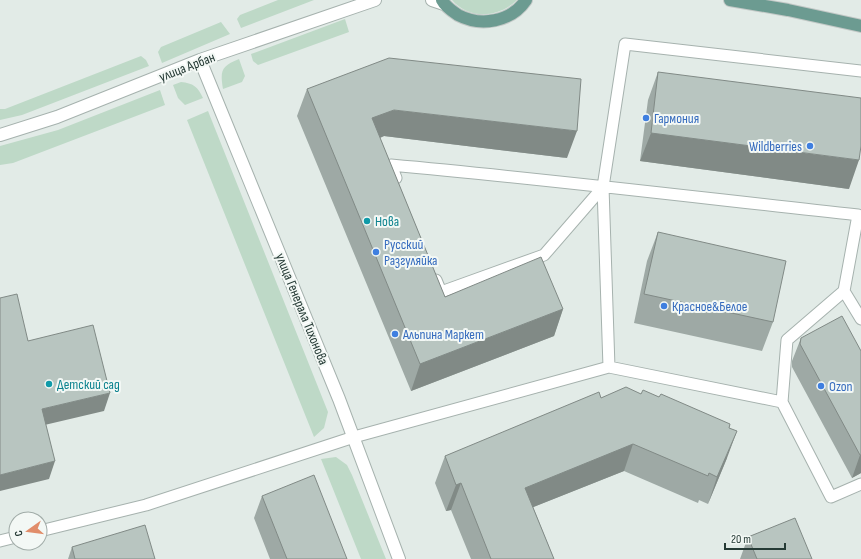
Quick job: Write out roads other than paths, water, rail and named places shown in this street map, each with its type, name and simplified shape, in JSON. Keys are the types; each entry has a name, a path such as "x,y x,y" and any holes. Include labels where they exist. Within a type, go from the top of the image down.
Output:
{"main road":[{"path":"443,2 454,12 464,18 486,22 496,21 507,17 516,11 526,0"},
{"path":"730,0 788,10 861,26"}],"street":[{"name":"улица Арбан","path":"0,135 57,117 200,60 375,0"},
{"path":"432,0 443,2"},
{"name":"улица Генерала Тихонова","path":"200,60 354,437 399,559"}],"lane":[{"path":"609,367 603,187 624,44 861,71"},
{"path":"400,186 391,165 860,212 844,291 787,340 782,402 831,497 861,484"},
{"path":"432,270 441,292 544,254 603,187"},
{"path":"844,291 861,319"},
{"path":"48,529 146,505 354,437 609,367 782,402"}],"place":[{"name":"Гармония","path":"646,118"},
{"name":"Wildberries","path":"810,146"},
{"name":"Нова","path":"367,221"},
{"name":"Русский Разгуляйка","path":"376,252"},
{"name":"Красное&Белое","path":"664,306"},
{"name":"Альпина Маркет","path":"395,334"},
{"name":"Детский сад","path":"49,384"},
{"name":"Ozon","path":"821,386"}]}
